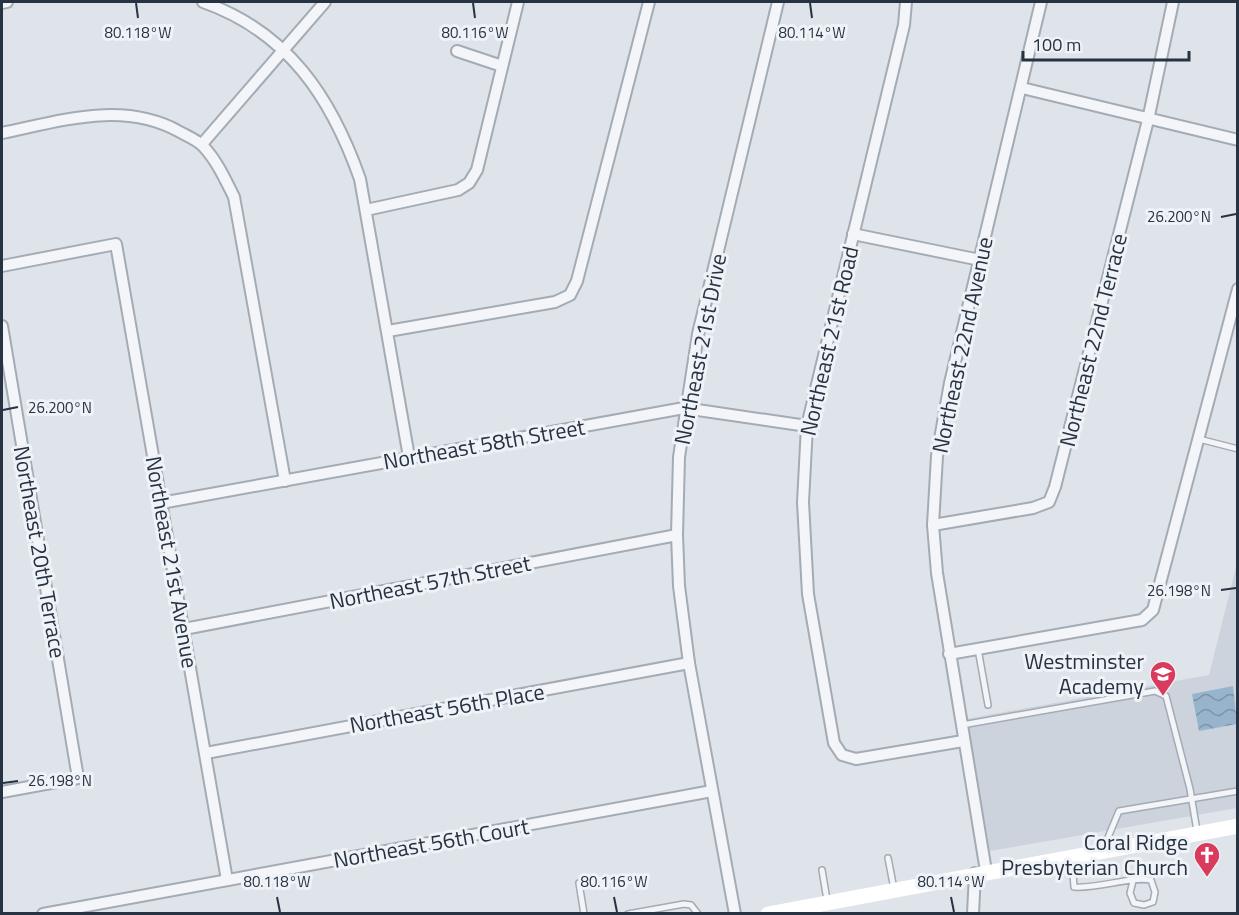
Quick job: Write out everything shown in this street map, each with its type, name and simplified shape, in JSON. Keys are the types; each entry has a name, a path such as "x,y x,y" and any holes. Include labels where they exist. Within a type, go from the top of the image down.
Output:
{"street":[{"path":"2,3 7,2"},
{"path":"203,2 243,21 284,50 329,106 347,142 360,179 410,458"},
{"path":"202,144 326,2"},
{"path":"366,210 458,190 469,183 477,170 518,2"},
{"path":"388,332 555,302 570,295 578,281 649,2"},
{"name":"Northeast 21st Drive","path":"735,914 689,663 679,586 677,535 679,457 684,408 698,334 778,2"},
{"name":"Northeast 21st Road","path":"906,2 904,25 807,426 803,502 808,594 834,743 842,755 856,759 963,741"},
{"name":"Northeast 22nd Avenue","path":"973,914 980,872 961,725 937,573 933,525 939,446 950,383 1041,2"},
{"name":"Northeast 22nd Terrace","path":"933,525 1033,508 1049,502 1055,487 1148,120 1173,2"},
{"path":"457,51 502,66"},
{"path":"1022,88 1238,140"},
{"path":"2,133 94,115 127,114 168,126 202,144 221,170 234,197 285,481"},
{"path":"853,234 980,260"},
{"name":"Northeast 21st Avenue","path":"2,266 116,244 227,880"},
{"path":"949,654 1142,620 1153,610 1238,289"},
{"name":"Northeast 20th Terrace","path":"2,326 78,778 2,792"},
{"name":"Northeast 58th Street","path":"161,502 684,408 807,426"},
{"name":"Northeast 57th Street","path":"184,629 677,535"},
{"name":"Northeast 56th Place","path":"206,753 689,663"},
{"name":"Northeast 56th Court","path":"43,914 712,791"},
{"path":"768,914 980,872 1238,825"}],"lane":[{"path":"1199,439 1238,449"},
{"path":"978,649 988,705"},
{"path":"961,725 1155,691 1166,696 1192,798 1197,833"},
{"path":"1103,849 1119,810 1238,791"},
{"path":"1071,855 1074,887 1089,888 1141,878 1151,880 1155,892 1153,902 1144,905 1134,903 1130,893 1133,881"},
{"path":"888,858 894,889"},
{"path":"822,870 827,902"},
{"path":"579,883 584,914"},
{"path":"628,914 684,903 691,905 698,914"}],"shaded area":[{"name":"Westminster Academy","path":"1237,563 1237,808 990,851 966,719 1209,675"}],"water":[{"path":"1233,686 1237,724 1199,731 1192,694"}],"place":[{"name":"Westminster Academy","path":"1163,697"},
{"name":"Coral Ridge Presbyterian Church","path":"1207,878"}]}
